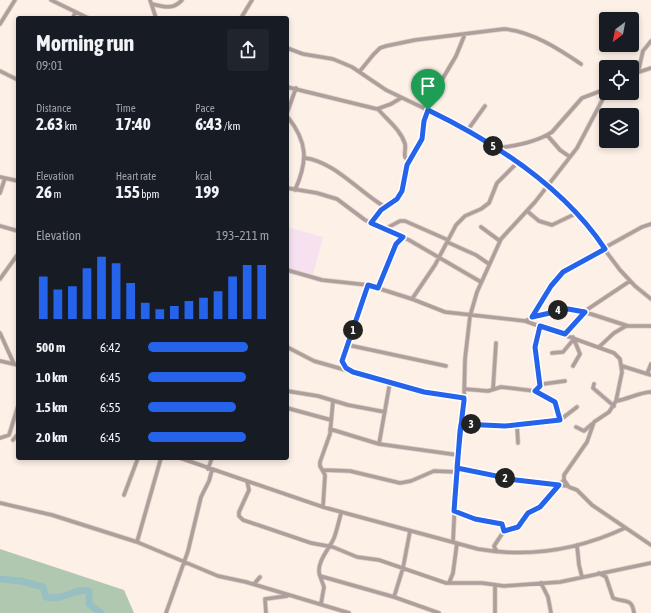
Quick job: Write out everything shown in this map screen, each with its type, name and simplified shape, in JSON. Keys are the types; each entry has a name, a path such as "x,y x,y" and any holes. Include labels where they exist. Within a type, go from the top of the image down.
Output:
{"street":[{"path":"0,24 15,0"},
{"path":"51,0 84,16"},
{"path":"151,2 171,8 182,0"},
{"path":"242,16 252,0"},
{"path":"151,2 155,16"},
{"path":"74,16 75,12"},
{"path":"360,71 380,48 386,46 415,40 504,29 511,30 546,43 581,64"},
{"path":"371,223 385,207 399,196 405,170 422,139 424,121 433,95 456,56 465,34"},
{"path":"639,64 643,51 651,41"},
{"path":"289,49 303,54 333,59 360,71 386,90 428,110 497,148 548,186 577,213 630,281 650,297"},
{"path":"639,72 651,68"},
{"path":"0,71 16,79"},
{"path":"289,87 378,109 392,123 405,144 405,157 409,162"},
{"path":"289,109 296,88"},
{"path":"497,148 511,146 547,135 582,98 599,92"},
{"path":"378,109 401,98"},
{"path":"448,583 453,573 456,472 464,398 465,359 470,316 481,282 500,241 548,186 578,148 602,100"},
{"path":"467,131 485,106"},
{"path":"289,118 300,137 305,158 302,173 295,190"},
{"path":"547,135 560,150 570,157"},
{"path":"305,158 320,162 329,167 370,198 385,207"},
{"path":"412,299 439,258 460,220 481,210 489,203 497,183 517,163"},
{"path":"0,177 16,181"},
{"path":"0,193 5,178"},
{"path":"289,188 331,196 345,203 371,223 403,237 481,282"},
{"path":"526,212 539,221 552,225 577,213"},
{"path":"385,229 400,221 405,221 476,255 489,264"},
{"path":"532,317 551,286 563,272 642,227 651,224"},
{"path":"0,226 16,230"},
{"path":"481,227 500,241"},
{"path":"378,288 396,244 403,237"},
{"path":"0,279 16,257"},
{"path":"289,271 322,280 368,285 412,299 445,312 470,316 504,317 525,321 565,334 618,356 622,366 621,383 614,406 609,412 584,431 576,427"},
{"path":"565,334 585,312 630,281"},
{"path":"353,372 346,368 342,361 368,285"},
{"path":"525,321 532,317 568,309 585,312 626,326 651,326"},
{"path":"540,326 535,347 540,386"},
{"path":"599,347 614,333 626,326"},
{"path":"0,333 16,365"},
{"path":"552,353 563,352 573,338"},
{"path":"573,338 580,354 573,366"},
{"path":"493,389 496,343"},
{"path":"348,345 446,366"},
{"path":"289,348 314,360 353,372 424,392 464,398"},
{"path":"0,361 16,365"},
{"path":"622,366 649,374 651,364"},
{"path":"535,391 540,386 565,381"},
{"path":"379,444 390,382"},
{"path":"594,384 593,388 614,406"},
{"path":"464,390 482,391 506,387 535,391 555,402 560,420"},
{"path":"289,391 385,412"},
{"path":"616,401 631,399 645,392 651,392"},
{"path":"323,508 326,481 323,470 320,466 320,462 330,429 333,401"},
{"path":"461,424 517,425 560,420 577,407"},
{"path":"289,409 331,420"},
{"path":"0,438 9,435 16,412"},
{"path":"497,552 494,546 504,531 518,527 528,513 540,507 564,480 564,475 586,442 593,424"},
{"path":"517,425 518,443"},
{"path":"330,429 379,444 458,455"},
{"path":"124,495 137,460"},
{"path":"137,542 160,460"},
{"path":"185,460 323,508 455,543 497,552 512,553 550,550 577,545 600,540 625,528"},
{"path":"166,613 184,563 201,497 209,482 212,460"},
{"path":"457,468 516,480 569,486 577,490 597,509 651,546"},
{"path":"323,470 350,471 400,483 411,481 434,471 456,472"},
{"path":"564,480 569,486"},
{"path":"247,481 248,490 239,512 242,519 311,543 328,546 357,557 379,560 448,583 508,586 560,582 651,563"},
{"path":"0,503 52,515 137,542 218,576 254,584 349,613"},
{"path":"454,511 475,519 502,524 504,531"},
{"path":"321,604 324,587 320,576 320,568 328,546 334,537 341,513"},
{"path":"394,597 403,568 410,531"},
{"path":"577,545 582,577"},
{"path":"600,573 606,577 613,598 630,603 633,606 634,613"},
{"path":"320,576 394,597 437,613"},
{"path":"254,584 260,577"},
{"path":"541,583 548,598 551,613"},
{"path":"495,585 495,613"},
{"path":"266,613 265,599 290,596"}],"shaded area":[{"path":"289,228 323,237 313,275 289,269"}],"green space":[{"path":"0,549 124,590 134,613 0,613"}],"waterway":[{"path":"0,579 21,581 43,587 46,597 53,598 84,590 89,591 89,604 101,613"}],"route":[{"path":"428,110 424,121 424,130 419,147 405,170 402,181 402,191 397,199 381,210 371,223 403,237 398,240 396,244 378,288 368,285 342,361 346,368 353,372 424,392 464,398 460,431 457,468 516,480 559,485 540,507 528,513 517,528 504,531 502,524 475,519 454,511 456,481 460,431 461,424 505,426 560,420 555,402 535,391 540,386 535,356 535,346 540,326 565,334 585,312 568,309 532,317 551,286 563,272 605,249 584,220 548,186 497,148 428,110"}]}
